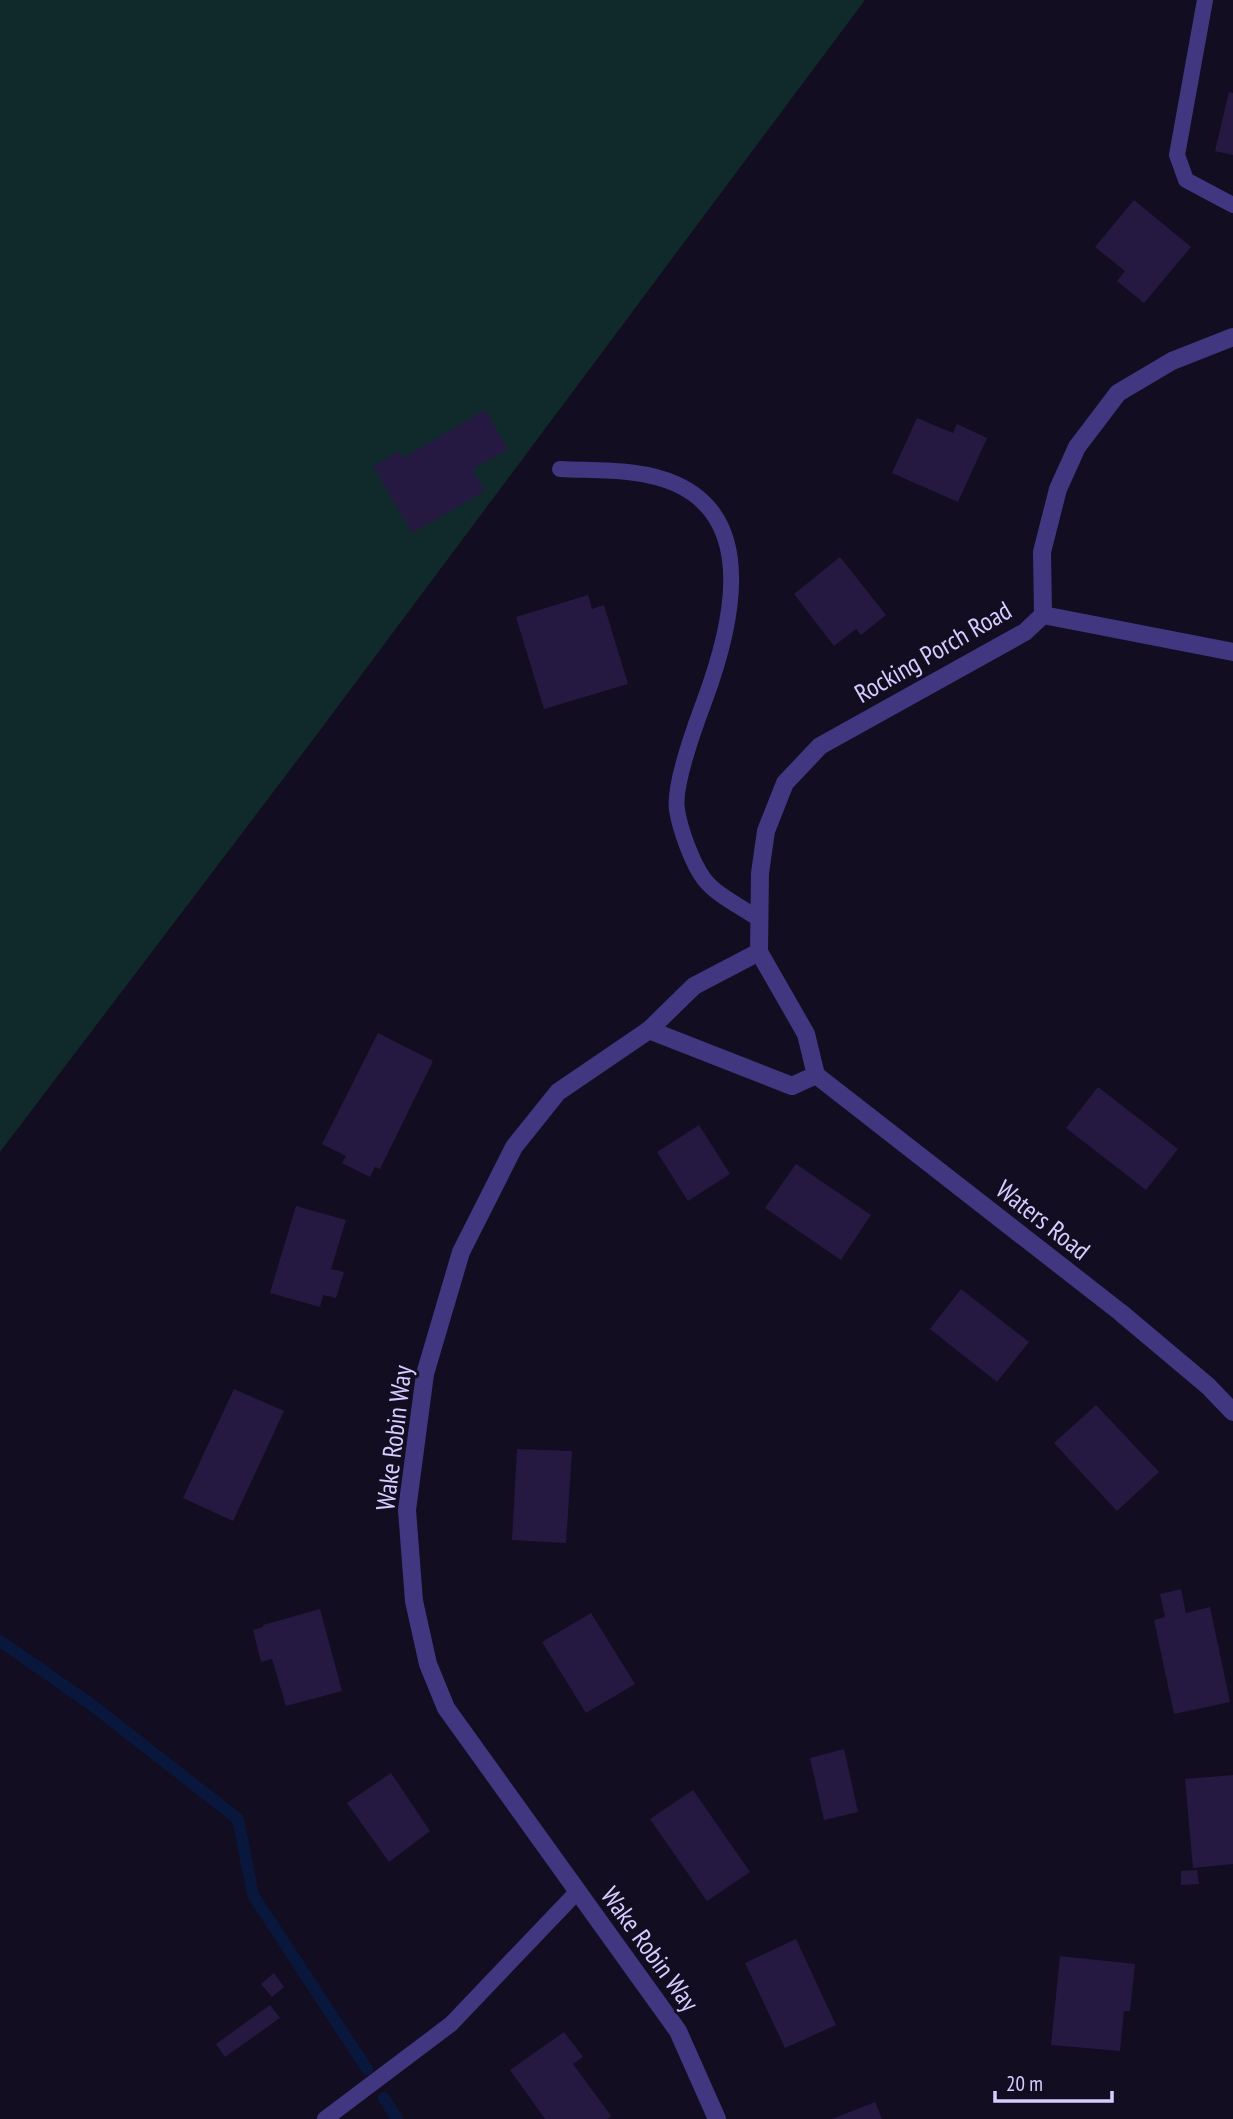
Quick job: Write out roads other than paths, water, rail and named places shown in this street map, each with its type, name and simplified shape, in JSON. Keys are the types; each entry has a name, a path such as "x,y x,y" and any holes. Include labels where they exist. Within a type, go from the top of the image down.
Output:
{"street":[{"name":"Rocking Porch Road","path":"759,952 760,873 766,831 785,783 820,746 996,649 1024,632 1043,615 1042,552 1058,489 1077,447 1118,393 1172,361 1233,337"},
{"path":"1043,615 1233,652"},
{"path":"649,1030 792,1086 816,1075 806,1034 759,952"},
{"name":"Wake Robin Way","path":"717,2119 678,2031 446,1708 429,1664 414,1601 407,1510 425,1374 461,1252 514,1147 558,1092 649,1030 694,986 759,952"},
{"name":"Waters Road","path":"816,1075 1129,1321 1208,1386 1233,1412"}],"lane":[{"path":"1205,0 1177,155 1186,180 1233,205"},
{"path":"560,469 620,472 674,483 708,506 717,519 730,554 730,609 725,638 686,754 676,806 686,843 704,879 759,919"},
{"path":"326,2119 451,2024 577,1892"}],"waterway":[{"path":"0,1641 92,1705 238,1819 253,1895 367,2069"},
{"path":"384,2098 397,2119"}]}
